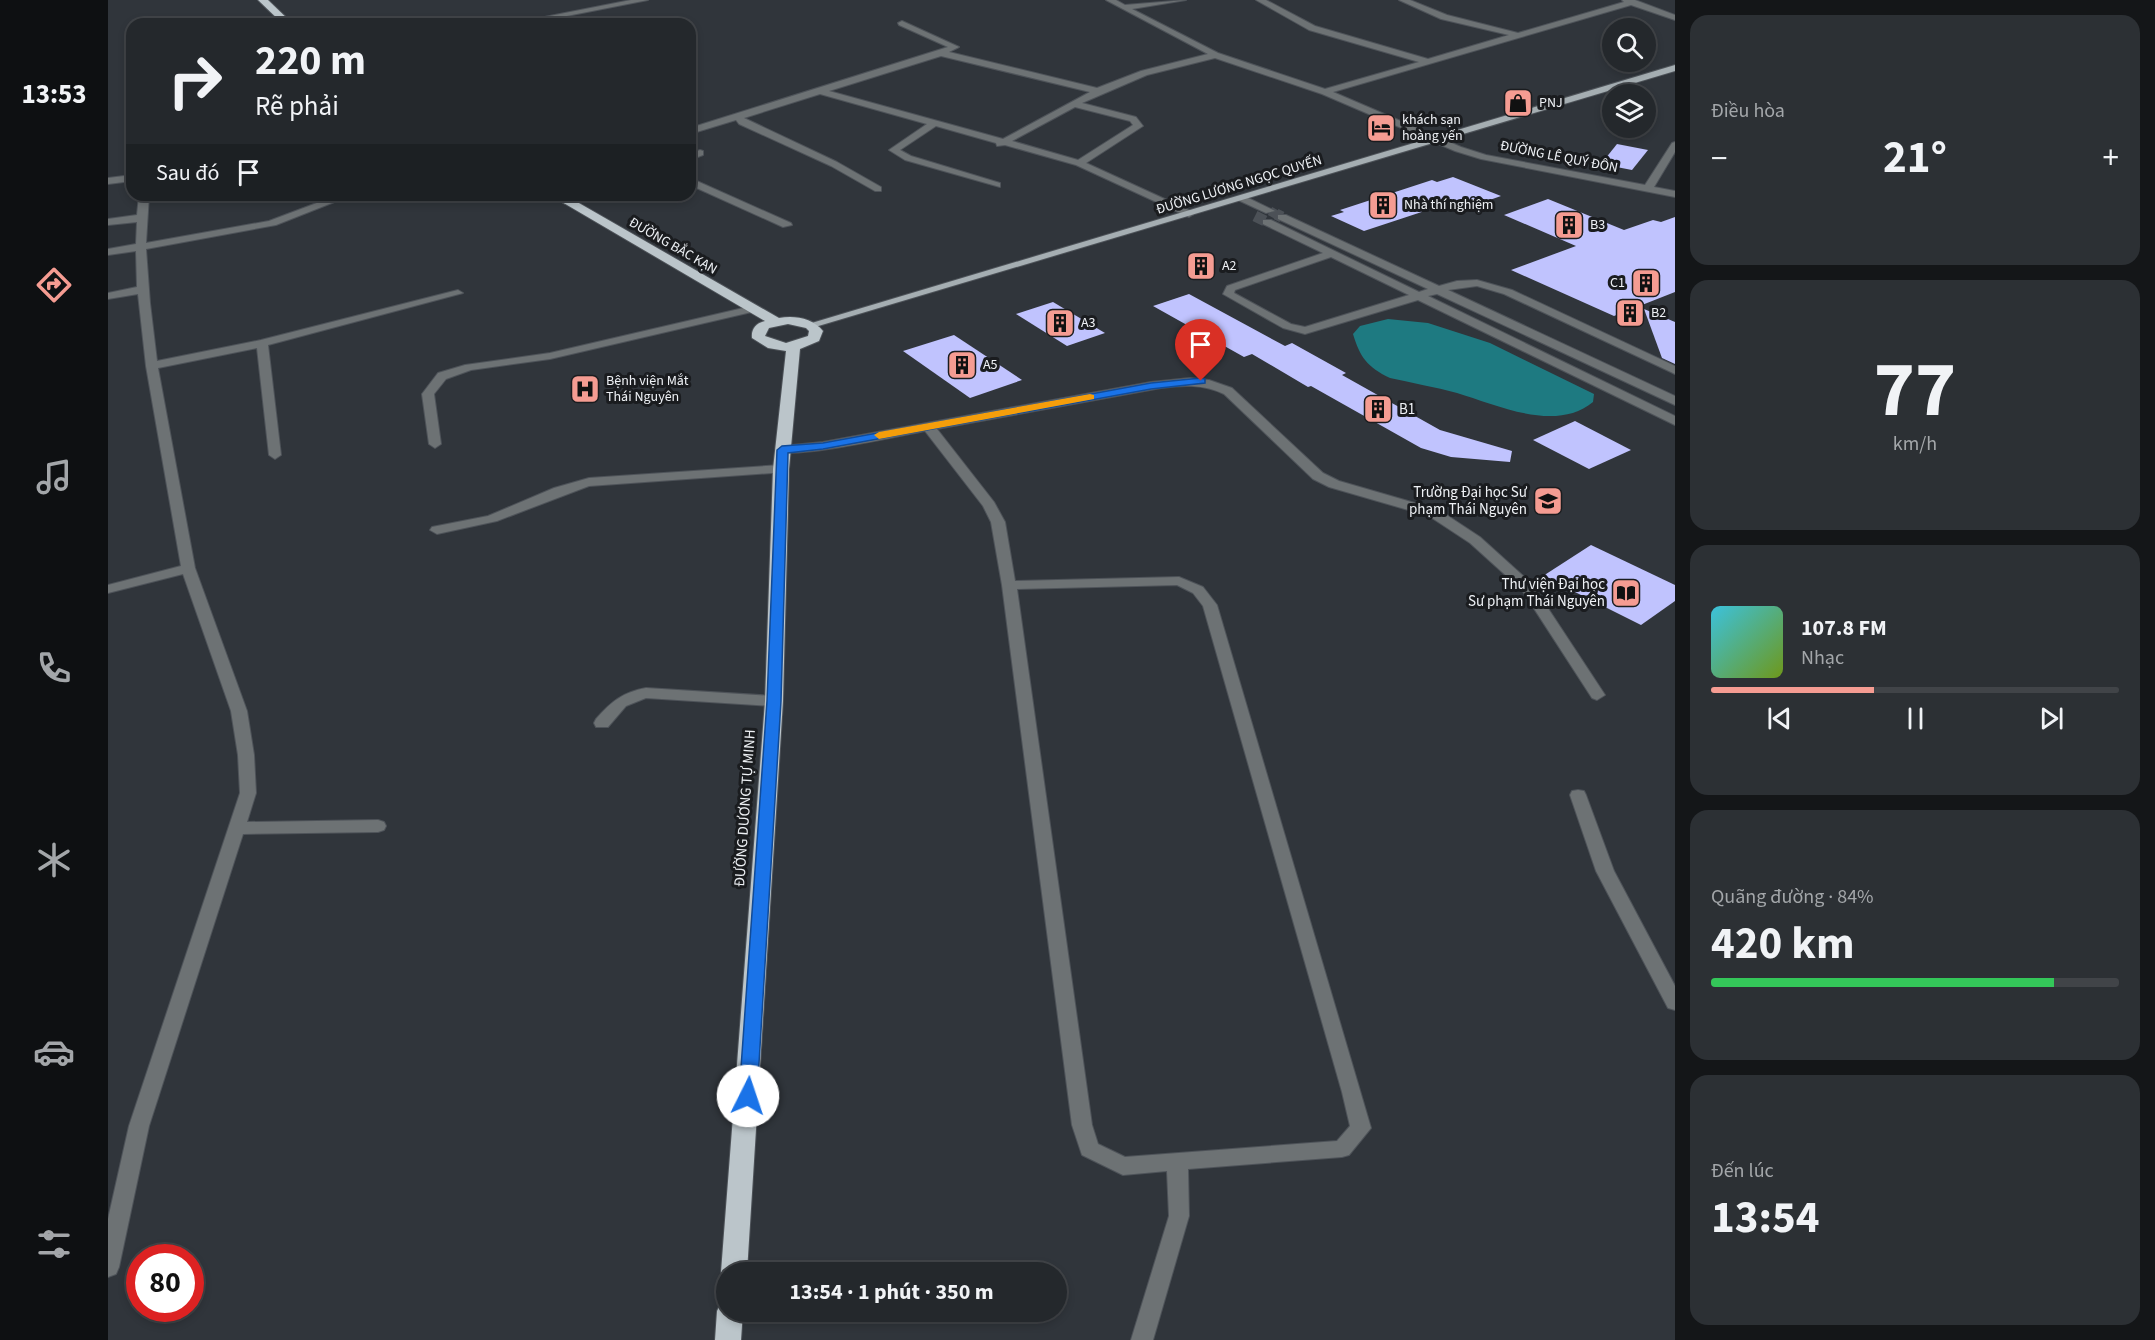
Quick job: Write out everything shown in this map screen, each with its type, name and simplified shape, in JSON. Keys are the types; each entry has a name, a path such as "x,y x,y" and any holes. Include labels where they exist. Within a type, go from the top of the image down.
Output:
{"highway":[{"path":"262,0 282,18"},
{"name":"ĐƯỜNG BẮC KẠN","path":"565,201 775,321"},
{"path":"775,321 795,321 811,325 816,331 814,338 794,347 779,347 759,338 758,332 775,321"},
{"name":"ĐƯỜNG DƯƠNG TỰ MINH","path":"735,1262 774,701 782,460 794,347"},
{"path":"728,1340 729,1322"}],"main road":[{"name":"ĐƯỜNG LƯƠNG NGỌC QUYẾN","path":"811,325 1440,140 1675,68"}],"street":[{"path":"546,18 644,0"},
{"name":"ĐƯỜNG LÊ QUÝ ĐÔN","path":"1110,0 1215,55 1325,92 1484,157 1675,194"},
{"path":"1124,8 1182,0"},
{"path":"1260,0 1312,28 1428,62"},
{"path":"1403,0 1426,12 1519,36"},
{"path":"1325,92 1519,36 1629,1 1675,18"},
{"path":"696,129 823,92 955,47 902,23"},
{"path":"941,53 1098,91"},
{"path":"1000,144 1098,91 1144,73 1215,55"},
{"path":"823,92 1000,144 1079,163 1188,214"},
{"path":"1074,104 1133,119 1138,123 1079,163"},
{"path":"738,117 742,122 834,164 878,189"},
{"path":"934,123 894,150 908,158 997,185"},
{"path":"1648,188 1675,145"},
{"path":"108,181 126,179"},
{"path":"696,184 787,225"},
{"path":"1241,198 1330,254 1675,421"},
{"path":"108,1267 139,1126 248,793 246,755 239,711 188,568 152,366 142,245 143,201"},
{"path":"108,252 272,223 331,201"},
{"path":"1227,202 1255,216"},
{"path":"1282,217 1675,401"},
{"path":"108,222 141,218"},
{"path":"1330,254 1231,288 1228,294 1287,326 1305,331 1419,298 1458,284 1477,283 1491,286 1581,325 1675,370"},
{"path":"108,296 145,289"},
{"path":"152,366 262,343 458,293"},
{"path":"435,444 428,394 442,376 469,367 550,356 752,309"},
{"path":"1515,343 1534,335"},
{"path":"262,343 275,456"},
{"path":"1589,379 1610,371"},
{"path":"437,530 477,523 502,515 566,486 782,460 823,446 928,426 1162,384 1201,381 1217,384 1228,391 1318,476 1334,484 1434,513 1475,540 1527,588 1597,695"},
{"path":"928,426 989,505 998,522 1009,585 1082,1125 1089,1149 1123,1166 1342,1149 1361,1128 1210,605 1198,590 1179,581 1009,585"},
{"path":"108,589 188,568"},
{"path":"602,723 619,702 632,695 646,693 774,701"},
{"path":"1578,795 1605,872 1675,1003"},
{"path":"237,828 378,826"},
{"path":"1142,1340 1179,1216 1177,1161"}],"water":[{"path":"1388,319 1428,323 1490,343 1594,394 1593,402 1578,411 1562,415 1526,414 1457,393 1390,378 1370,365 1358,349 1353,334 1360,326"}],"building":[{"path":"1617,144 1648,150 1632,170 1601,164"},
{"name":"Nhà thí nghiệm","path":"1453,177 1501,196 1467,208 1452,202 1364,231 1331,216 1344,212 1340,210 1432,180 1437,182"},
{"path":"1548,199 1624,230 1653,220 1661,222 1675,217 1675,292 1614,316 1511,270 1576,246 1504,215"},
{"path":"1189,294 1285,346 1292,343 1346,373 1342,375 1440,430 1512,451 1510,462 1451,457 1421,448 1252,354 1244,357 1153,306"},
{"name":"A3","path":"1053,302 1105,333 1067,346 1016,314"},
{"path":"1644,309 1675,322 1675,364 1662,358"},
{"name":"A5","path":"954,335 1022,380 970,398 903,351"},
{"path":"1575,421 1631,450 1589,469 1533,440"},
{"name":"Thư viện Đại học Sư phạm Thái Nguyên","path":"1591,545 1675,585 1675,601 1641,625 1543,576"}],"tunnel":[{"path":"1270,211 1279,216"},
{"path":"1276,214 1282,217"},
{"path":"1255,216 1267,222"}],"slow traffic":[{"path":"879,435 1090,397"}],"place":[{"name":"PNJ","path":"1518,103"},
{"name":"khách sạn hoàng yến","path":"1381,128"},
{"name":"Nhà thí nghiệm","path":"1383,205"},
{"name":"B3","path":"1569,225"},
{"name":"A2","path":"1201,266"},
{"name":"C1","path":"1646,283"},
{"name":"B2","path":"1630,313"},
{"name":"A3","path":"1060,323"},
{"name":"A5","path":"962,365"},
{"name":"Bệnh viện Mắt Thái Nguyên","path":"585,389"},
{"name":"B1","path":"1378,409"},
{"name":"Trường Đại học Sư phạm Thái Nguyên","path":"1548,501"},
{"name":"Thư viện Đại học Sư phạm Thái Nguyên","path":"1626,593"}],"route":[{"path":"748,1096 774,701 782,450 823,446 1151,386 1201,381"}]}
